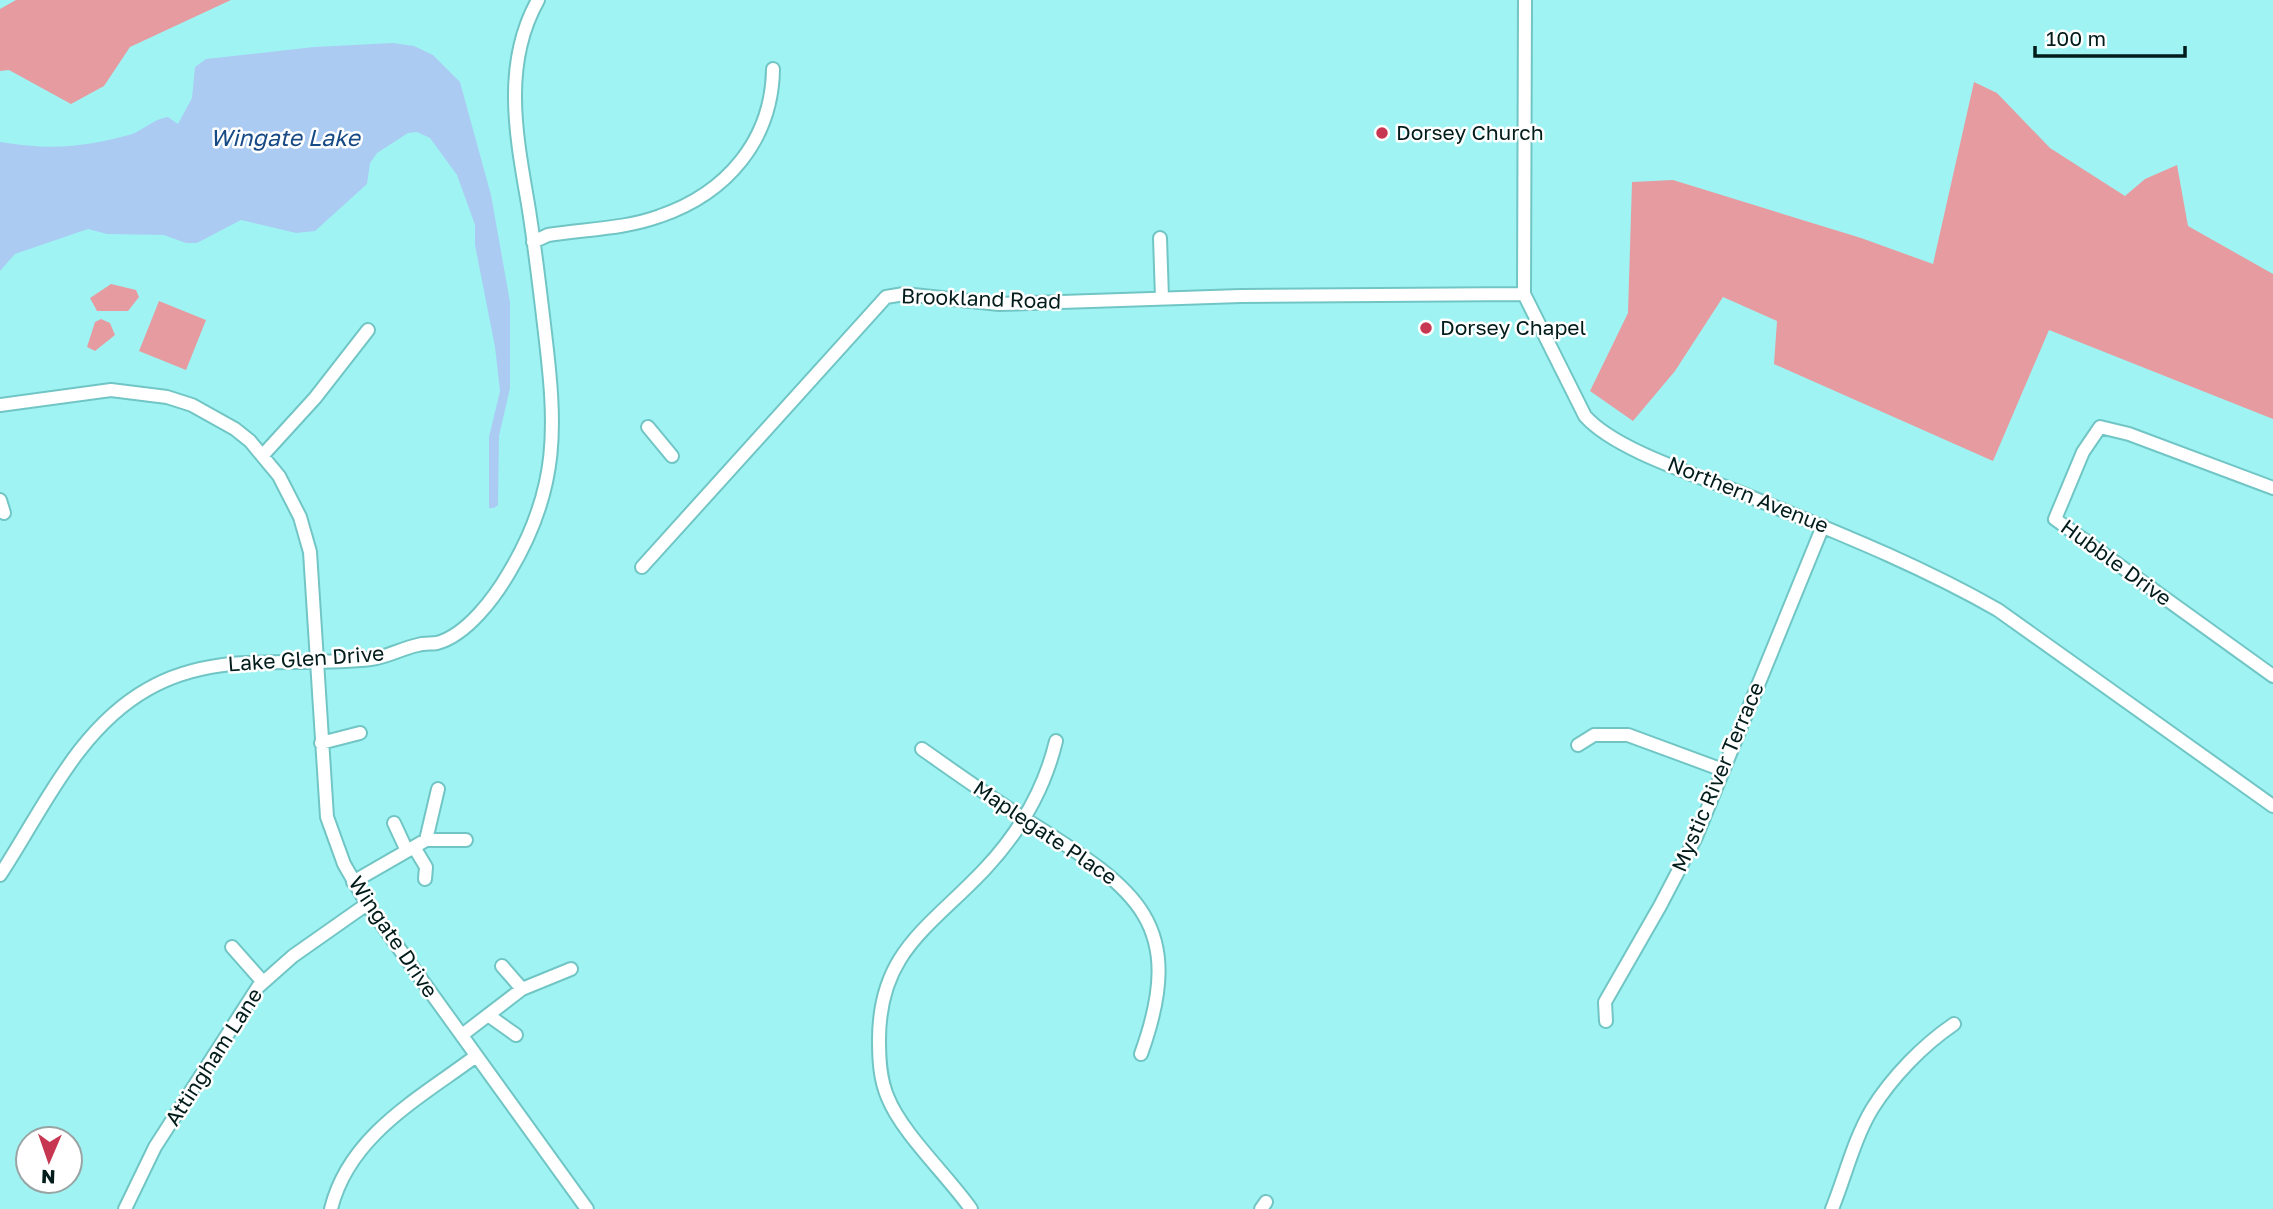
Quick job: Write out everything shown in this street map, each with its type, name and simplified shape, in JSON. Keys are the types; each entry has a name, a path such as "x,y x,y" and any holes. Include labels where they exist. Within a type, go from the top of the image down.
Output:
{"street":[{"name":"Lake Glen Drive","path":"0,875 76,754 106,722 138,695 174,677 214,665 373,659 417,645 438,643 460,631 495,593 526,541 538,512 547,478 554,427 533,242 519,153 514,88 526,19 538,0"},
{"name":"Northern Avenue","path":"1525,0 1524,294 1585,416 1597,429 1621,443 1890,554 1998,610 2273,806"},
{"path":"533,242 548,235 659,217 714,188 737,168 759,136 770,105 773,69"},
{"path":"1160,238 1162,298"},
{"name":"Brookland Road","path":"642,567 886,297 904,294 999,304 1162,298 1524,294"},
{"path":"263,454 315,398 368,330"},
{"name":"Wingate Drive","path":"0,405 111,390 167,397 215,416 250,441 263,454 290,495 306,531 314,586 327,817 353,881 587,1209"},
{"path":"648,427 672,456"},
{"name":"Hubble Drive","path":"2273,488 2129,434 2100,427 2083,452 2055,519 2273,676"},
{"path":"0,500 4,513"},
{"name":"Mystic River Terrace","path":"1606,1021 1605,1002 1696,837 1823,526"},
{"path":"321,743 360,733"},
{"path":"1578,746 1594,735 1628,735 1723,770"},
{"path":"971,1209 904,1124 887,1096 879,1062 881,1010 887,980 909,945 984,870 1024,819 1042,787 1056,741"},
{"name":"Maplegate Place","path":"922,749 1024,819 1093,862 1125,887 1147,921 1155,941 1160,985 1157,1005 1141,1054"},
{"path":"426,840 438,789"},
{"path":"394,823 426,867 425,879"},
{"path":"353,881 426,840 466,840"},
{"name":"Attingham Lane","path":"125,1209 155,1147 234,1021 263,982 293,956 367,904"},
{"path":"232,947 263,982"},
{"path":"502,965 522,989"},
{"path":"462,1035 522,989 571,969"},
{"path":"488,1015 516,1035"},
{"path":"1832,1209 1872,1109 1915,1057 1934,1038 1954,1024"},
{"path":"331,1209 350,1162 369,1139 387,1121 476,1056"}],"shaded area":[{"path":"16,0 231,0 130,47 104,86 71,104 9,70 0,71 0,9"},
{"path":"1974,82 1997,93 2050,148 2125,196 2145,179 2177,165 2188,226 2273,274 2273,419 2049,330 1993,461 1774,364 1777,321 1723,297 1675,371 1633,421 1590,391 1628,313 1632,182 1673,180 1861,238 1933,264"},
{"path":"111,284 136,290 139,297 128,311 97,311 90,298"},
{"path":"159,301 206,320 186,370 139,351"},
{"path":"101,319 110,323 115,335 95,351 87,347 95,322"}],"water":[{"name":"Wingate Lake","path":"393,43 414,46 433,55 460,82 491,195 510,302 510,388 499,436 498,505 494,508 489,508 489,437 500,391 495,347 475,245 475,225 457,175 430,138 417,132 408,133 377,153 370,163 367,184 315,231 296,233 241,220 197,243 186,243 164,235 107,234 88,229 15,254 0,271 0,142 50,147 80,145 129,135 168,117 178,124 192,98 195,67 206,59 314,47"}],"place":[{"name":"Dorsey Church","path":"1382,133"},
{"name":"Dorsey Chapel","path":"1426,328"}]}
